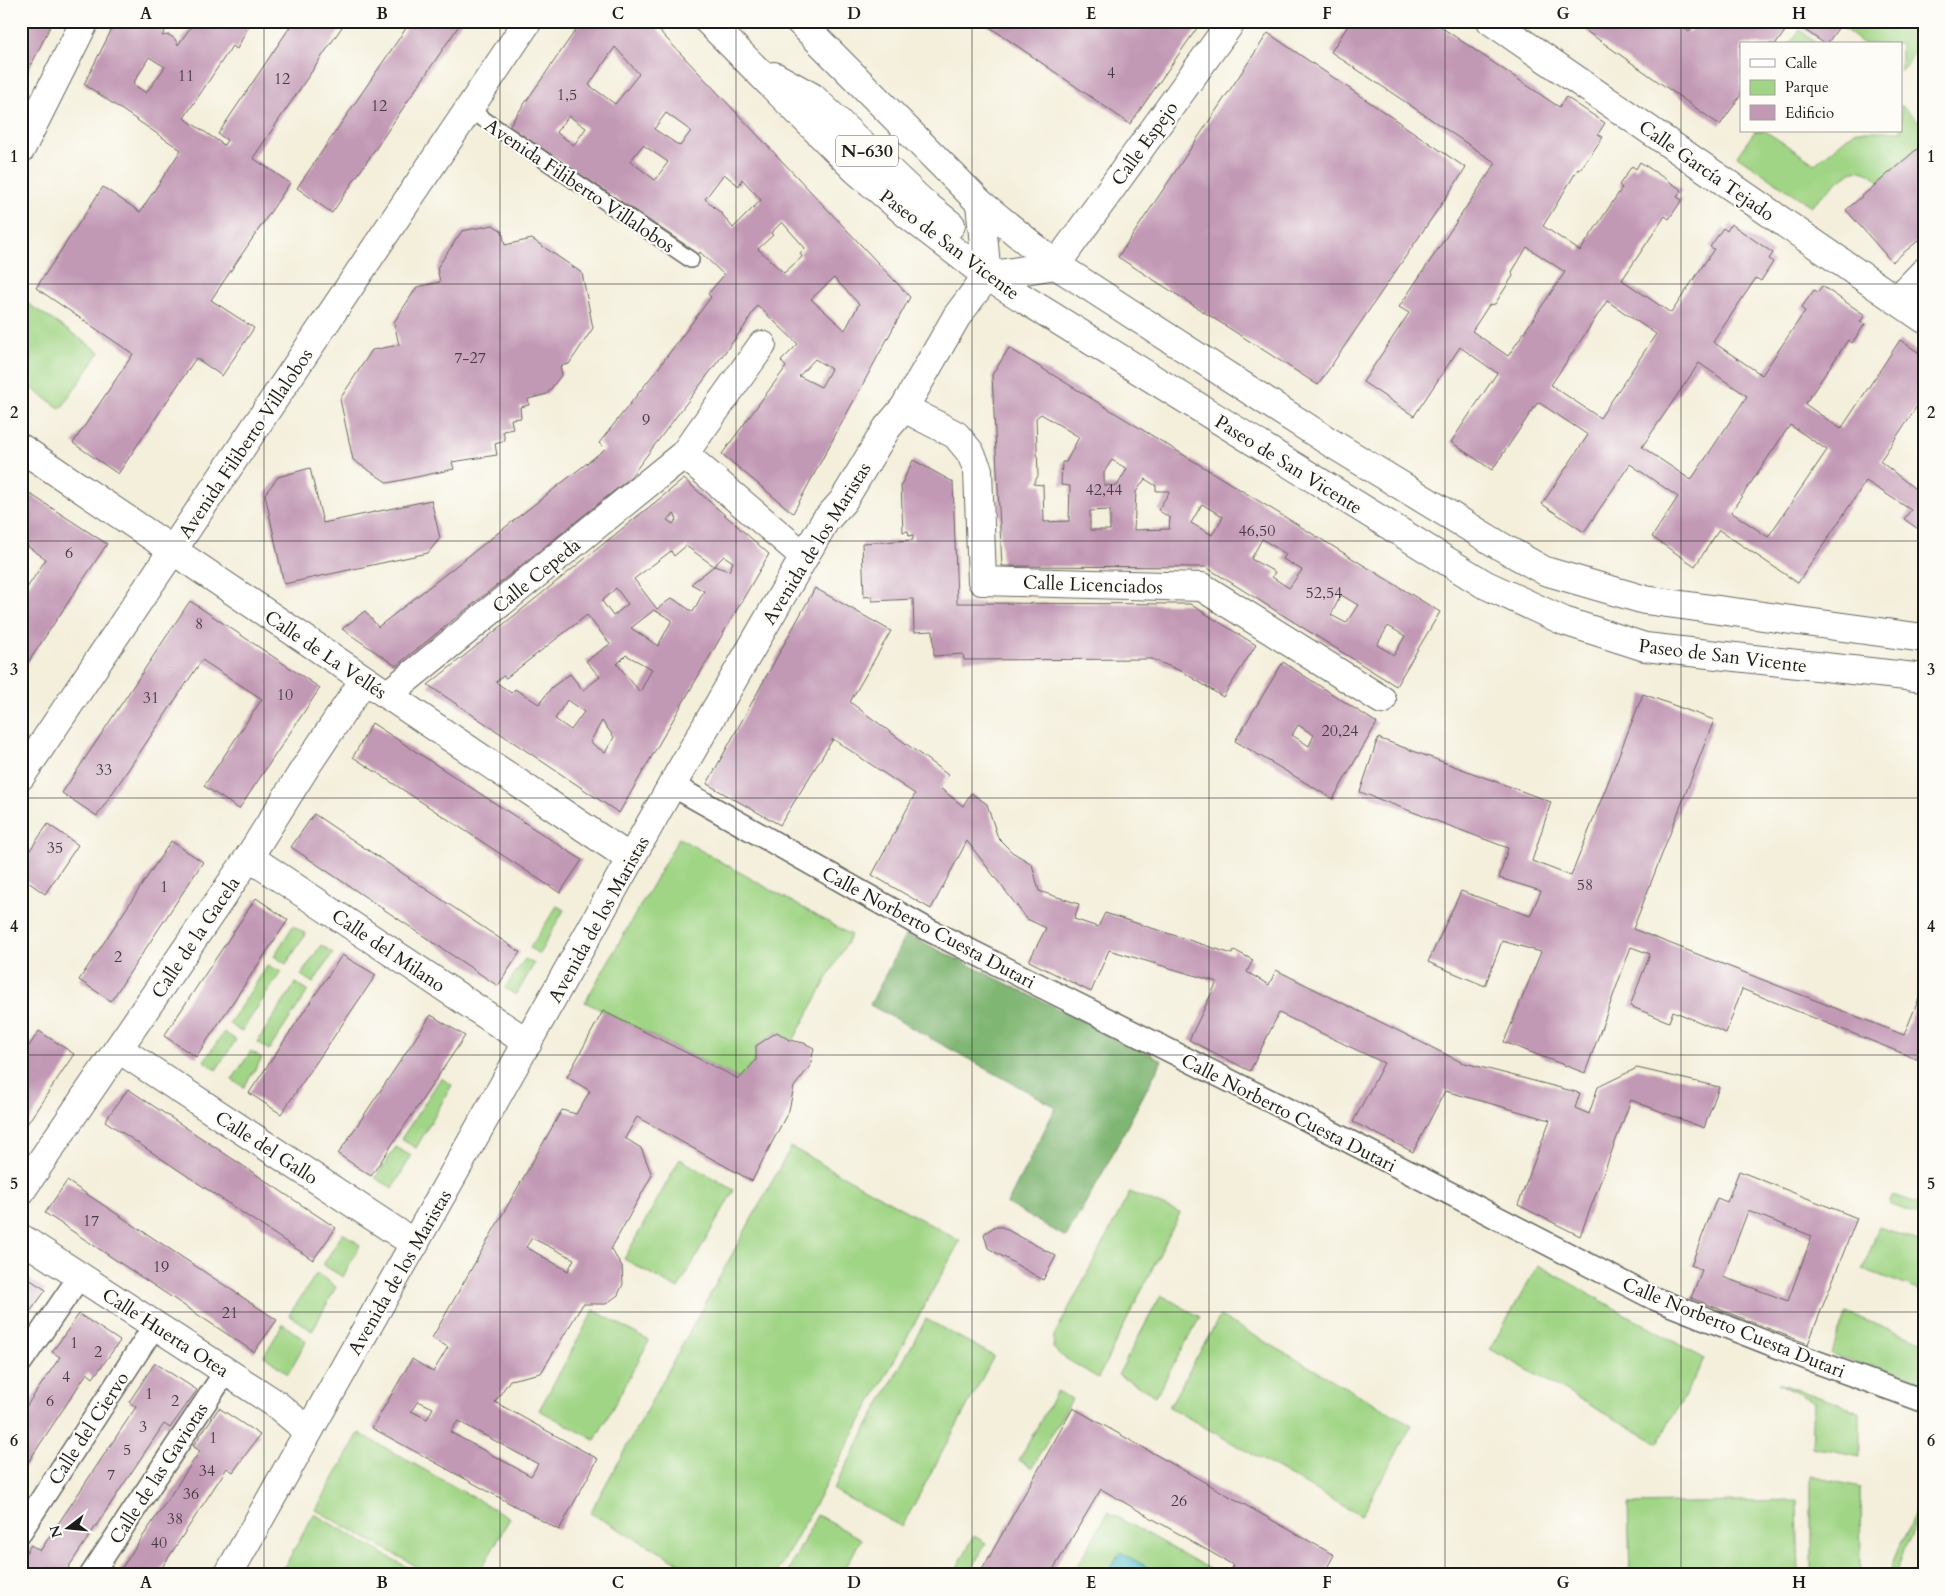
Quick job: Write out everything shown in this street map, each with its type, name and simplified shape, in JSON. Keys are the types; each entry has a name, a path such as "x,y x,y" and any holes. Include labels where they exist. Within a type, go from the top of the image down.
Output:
{"main road":[{"path":"21,149 86,21"},
{"name":"Avenida Filiberto Villalobos","path":"21,776 528,21"},
{"name":"Paseo de San Vicente","path":"708,21 856,170 908,215 994,267 1484,584 1564,621 1645,647 1924,678"},
{"name":"Calle Espejo","path":"1056,265 1232,21"},
{"name":"Calle García Tejado","path":"1491,21 1924,320"},
{"path":"801,26 980,203 1056,265 1328,441 1502,547 1545,571 1644,600 1924,638"},
{"path":"980,203 994,267 1056,265"},
{"name":"Avenida de los Maristas","path":"228,1575 672,786 804,556 825,521 843,501 887,428 904,408 957,316 994,267"},
{"path":"1896,300 1924,272"},
{"name":"Calle Cepeda","path":"387,695 684,454 762,345"},
{"name":"Calle Licenciados","path":"904,408 956,436 970,452 978,470 982,581 1202,587 1382,700"},
{"name":"Calle de La Vellés","path":"21,448 631,859"},
{"path":"684,454 804,556"},
{"name":"Calle de la Gacela","path":"21,1191 249,857 305,768 364,680"},
{"name":"Calle del Milano","path":"249,857 528,1043"},
{"name":"Calle del Gallo","path":"119,1049 415,1244"},
{"name":"Calle Huerta Otea","path":"21,1238 276,1404 308,1431"}],"street":[{"name":"Calle Norberto Cuesta Dutari","path":"672,786 925,928 1294,1113 1654,1298 1814,1361 1924,1401"},
{"path":"21,1362 80,1276"},
{"name":"Calle del Ciervo","path":"21,1531 155,1325"},
{"name":"Calle de las Gaviotas","path":"91,1575 226,1371"}],"lane":[{"name":"Avenida Filiberto Villalobos","path":"470,110 691,260"}],"green space":[{"path":"1849,21 1905,21 1924,36 1924,41 1902,70 1902,42 1861,42 1843,28"},
{"path":"1800,30 1815,42 1791,42"},
{"path":"1902,106 1924,126 1924,143 1879,181 1865,171 1855,171 1839,181 1811,206 1737,156 1754,132 1767,132 1815,164 1854,132 1902,132"},
{"path":"21,299 100,352 61,409 21,381"},
{"path":"679,838 851,935 793,1041 777,1032 756,1046 756,1060 739,1079 585,1002"},
{"path":"557,906 564,910 539,954 530,948"},
{"path":"293,926 306,934 286,964 274,956"},
{"path":"906,934 1162,1060 1101,1176 1066,1237 1007,1204 1056,1107 870,1005"},
{"path":"321,945 333,953 313,983 301,975"},
{"path":"525,959 534,964 516,995 505,988"},
{"path":"268,965 281,972 241,1032 229,1024"},
{"path":"296,983 308,991 269,1050 257,1042"},
{"path":"224,1032 236,1040 216,1070 204,1061"},
{"path":"251,1051 262,1058 244,1087 232,1080"},
{"path":"441,1078 452,1085 416,1148 401,1139"},
{"path":"396,1147 411,1156 393,1188 375,1178"},
{"path":"791,1147 960,1241 776,1575 701,1575 590,1513"},
{"path":"680,1159 734,1190 678,1289 624,1259"},
{"path":"1130,1192 1180,1213 1098,1378 1060,1355 1053,1348 1054,1336"},
{"path":"1893,1195 1924,1205 1924,1217 1889,1204"},
{"path":"1879,1227 1924,1243 1924,1292 1863,1269"},
{"path":"343,1233 360,1245 343,1277 323,1265"},
{"path":"1538,1265 1705,1359 1658,1443 1490,1349"},
{"path":"317,1273 336,1287 312,1331 289,1315"},
{"path":"1161,1295 1200,1317 1156,1396 1118,1375"},
{"path":"594,1310 649,1341 595,1440 539,1410"},
{"path":"1846,1313 1924,1342 1924,1388 1831,1354"},
{"path":"1220,1316 1412,1425 1361,1516 1169,1407"},
{"path":"926,1319 994,1356 902,1527 833,1490"},
{"path":"283,1324 306,1341 288,1374 264,1356"},
{"path":"1778,1383 1860,1411 1860,1457 1812,1447 1814,1402"},
{"path":"1057,1391 1072,1399 1032,1468 1019,1460"},
{"path":"359,1433 510,1518 478,1575 432,1575 316,1510"},
{"path":"1811,1476 1860,1487 1861,1567 1858,1575 1811,1575"},
{"path":"1924,1491 1924,1502 1895,1575 1888,1575"},
{"path":"1797,1501 1799,1575 1630,1575 1628,1504"},
{"path":"1108,1512 1215,1572 1214,1575 1161,1575 1120,1552 1106,1575 1072,1575"},
{"path":"314,1514 421,1575 280,1575"},
{"path":"817,1515 861,1539 842,1575 786,1575"},
{"path":"974,1536 986,1543 969,1575 953,1575"}],"water":[{"path":"1120,1552 1161,1575 1106,1575"}],"building":[{"path":"21,21 53,21 21,85"},
{"path":"116,21 171,21 162,36 169,35 175,39 178,45 195,21 251,21 237,49 232,46 184,118 224,145 227,140 218,134 294,21 346,21 253,158 290,183 211,300 254,328 222,376 196,358 118,474 73,443 133,354 36,288 103,187 140,212 181,150 84,84","holes":["149,57 165,67 146,93 133,84"]},
{"path":"411,21 462,21 332,213 297,188"},
{"path":"582,21 650,21 910,297 793,513 722,454 786,367 781,361 798,344 757,305 744,327 629,479 396,666 342,629 365,611 378,627 605,449 599,443 656,371 711,297 708,294 724,275 700,252 699,254 509,126","holes":["615,47 639,74 615,104 589,85","666,113 691,131 680,146 654,129","569,116 586,128 574,145 556,132","643,145 668,162 655,180 630,161","724,174 739,186 742,179 761,200 733,228 722,214 705,199","782,222 805,248 800,253 802,257 784,273 758,249 773,235 771,233","834,278 859,304 845,330 811,299","815,359 831,369 821,387 799,376"]},
{"path":"981,21 1202,21 1130,124"},
{"path":"1351,21 1432,21 1559,107 1566,97 1605,123 1598,134 1603,137 1580,170 1578,169 1543,226 1580,251 1622,188 1619,185 1632,166 1636,169 1640,162 1682,190 1677,197 1682,200 1669,219 1665,216 1622,280 1671,313 1714,249 1710,247 1723,228 1727,231 1731,224 1773,253 1769,259 1773,262 1761,281 1756,278 1713,342 1762,375 1805,311 1801,308 1814,290 1818,292 1822,286 1865,315 1860,322 1865,324 1852,343 1848,340 1805,404 1841,429 1900,340 1924,356 1924,396 1880,461 1920,493 1924,487 1924,527 1921,531 1904,519 1911,510 1866,481 1798,583 1719,530 1695,566 1652,537 1678,497 1630,464 1584,532 1542,504 1588,435 1538,402 1492,470 1451,442 1497,373 1460,347 1414,416 1363,382 1409,313 1399,307 1496,163 1331,52","holes":["1527,247 1565,272 1508,356 1472,331 1489,305 1495,304 1513,276 1512,272","1607,301 1656,334 1600,418 1551,385","1699,363 1747,396 1691,480 1642,447","1790,425 1827,450 1768,537 1731,512"]},
{"path":"1572,21 1674,21 1689,32 1697,21 1792,21 1777,42 1740,42 1740,96 1720,125"},
{"path":"1792,21 1843,21 1828,42 1822,42"},
{"path":"1268,33 1466,168 1318,385 1118,257"},
{"path":"1924,143 1924,236 1892,262 1846,210"},
{"path":"493,225 502,231 505,245 532,239 582,273 593,328 569,364 560,366 562,374 547,394 528,399 529,405 520,407 521,418 511,419 513,429 503,431 505,441 495,444 497,455 452,462 454,469 388,483 353,460 340,399 372,350 399,345 394,322 417,287 440,282 437,268 462,231"},
{"path":"1009,348 1440,612 1396,686 1206,567 1002,566 992,375","holes":["1041,414 1079,437 1066,462 1062,462 1061,485 1070,486 1069,521 1044,522 1043,485 1033,484 1038,476 1036,418","1112,460 1127,469 1117,486 1104,485 1104,472","1145,479 1156,486 1156,491 1170,491 1158,510 1170,518 1169,529 1134,530 1136,492","1202,504 1223,517 1212,535 1191,523","1110,510 1110,530 1090,530 1090,511","1262,539 1286,554 1283,559 1302,570 1289,588 1272,577 1275,572 1251,559","1341,595 1358,605 1346,623 1331,615","1388,626 1405,636 1394,655 1377,645"]},
{"path":"913,460 953,482 957,603 1190,604 1256,645 1223,697 1183,672 1152,659 964,660 963,654 934,656 933,631 914,632 913,599 872,601 872,596 864,597 862,543 913,540 913,535 909,536 908,531 903,532 901,485"},
{"path":"310,468 323,523 431,500 440,538 428,553 284,584 265,494 278,477"},
{"path":"684,479 769,554 619,813 428,685","holes":["674,514 677,519 673,524 667,520","686,546 714,566 691,584 704,591 693,612 672,598 657,609 634,579 671,551 674,556","724,556 733,562 729,571 714,566","616,588 628,604 613,616 602,601","654,610 672,620 658,646 631,628","587,615 610,644 586,661 600,677 583,690 570,674 552,687 539,704 515,689 511,693 496,682 503,676 506,678","626,655 652,669 640,692 617,664","567,700 584,712 571,730 555,719","602,721 614,737 605,753 590,742"]},
{"path":"21,488 107,544 21,673 21,597 46,559 21,542"},
{"path":"815,588 891,631 850,702 948,775 940,788 963,806 971,793 987,804 998,838 1012,852 1032,864 1039,891 1079,904 1074,919 1098,927 1105,913 1232,954 1234,950 1253,960 1247,972 1269,985 1276,970 1461,1062 1580,1093 1575,1108 1589,1114 1598,1087 1637,1068 1719,1087 1704,1128 1631,1100 1580,1236 1518,1205 1550,1120 1445,1091 1413,1152 1353,1122 1384,1063 1279,1013 1250,1071 1189,1040 1217,982 1109,950 1091,992 1029,961 1046,928 1027,919 967,841 931,909 872,875 915,794 833,739 780,825 707,784"},
{"path":"190,601 320,688 239,809 204,786 262,699 202,660 97,816 62,793"},
{"path":"1283,662 1377,723 1333,799 1235,741","holes":["1298,725 1314,735 1309,746 1292,735"]},
{"path":"1643,694 1714,720 1633,929 1904,1035 1922,991 1924,992 1924,1062 1742,989 1726,1033 1673,1011 1669,1022 1630,1006 1650,954 1631,947 1585,1073 1504,1042 1541,952 1502,941 1485,986 1428,962 1461,891 1530,916 1541,891 1499,878 1508,848 1360,792 1378,738 1551,802 1532,861 1571,876"},
{"path":"372,723 582,860 560,893 353,757"},
{"path":"314,814 520,952 498,986 291,847"},
{"path":"48,824 78,845 45,894 21,877 21,863"},
{"path":"171,841 203,862 111,1001 79,980"},
{"path":"256,898 288,920 196,1057 164,1036"},
{"path":"342,955 376,975 281,1114 249,1093"},
{"path":"603,1011 739,1079 756,1060 756,1046 777,1032 789,1040 804,1043 814,1048 810,1066 794,1087 789,1110 752,1181 637,1117 625,1138 641,1148 652,1175 611,1249 622,1266 623,1284 618,1295 606,1304 583,1304 541,1373 510,1380 495,1402 598,1459 559,1530 372,1428 412,1359 433,1372 448,1347 432,1338 562,1110 576,1114 590,1091 567,1077","holes":["532,1238 574,1259 568,1271 526,1247","418,1401 433,1408 427,1419 411,1411","458,1421 538,1464 531,1476 450,1432"]},
{"path":"431,1015 465,1036 371,1176 338,1154"},
{"path":"39,1031 74,1054 21,1133 21,1058"},
{"path":"128,1089 336,1228 313,1260 105,1121"},
{"path":"1739,1171 1857,1218 1808,1344 1691,1298 1702,1270 1691,1265 1717,1198 1727,1202","holes":["1748,1211 1812,1236 1788,1301 1723,1277"]},
{"path":"67,1181 277,1320 254,1352 45,1213"},
{"path":"994,1227 1002,1227 1056,1256 1043,1280 988,1248 984,1234"},
{"path":"21,1274 46,1290 21,1324"},
{"path":"79,1314 120,1341 93,1378 87,1373 21,1473 21,1414 60,1357 52,1352"},
{"path":"155,1363 197,1390 170,1428 164,1424 68,1568 76,1573 75,1575 21,1575 21,1560 31,1545 40,1551 136,1407 129,1402"},
{"path":"219,1408 260,1435 233,1472 227,1468 157,1575 117,1575 200,1451 193,1446"},
{"path":"1073,1408 1334,1555 1323,1575 1227,1575 1233,1565 1101,1489 1050,1575 979,1575"}]}
